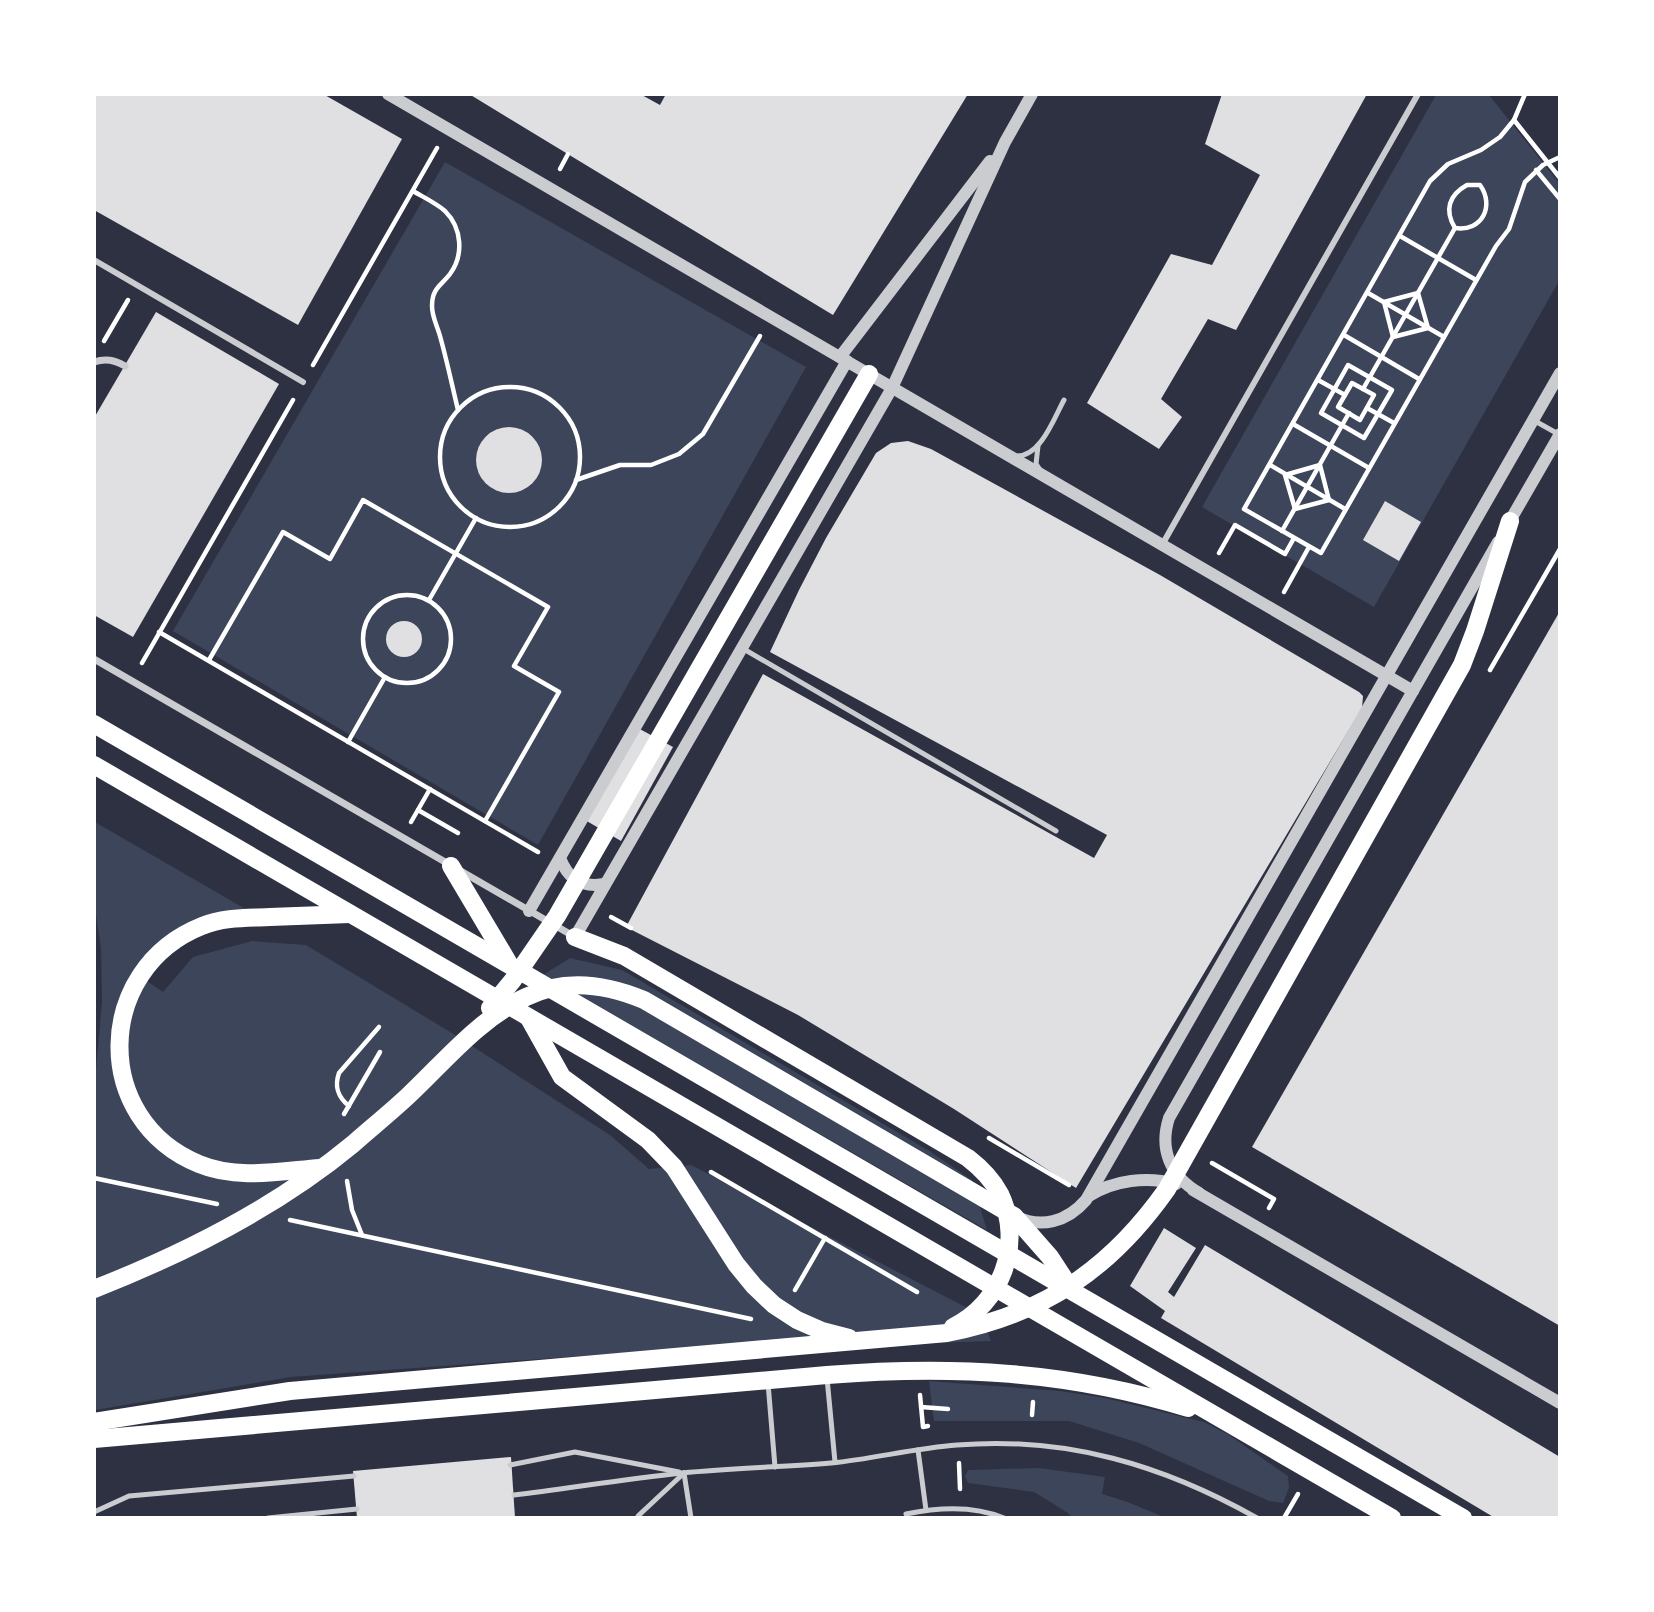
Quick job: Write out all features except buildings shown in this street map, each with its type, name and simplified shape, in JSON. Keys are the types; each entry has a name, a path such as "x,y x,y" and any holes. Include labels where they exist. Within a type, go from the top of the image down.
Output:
{"main road":[{"path":"94,1289 151,1267 220,1232 287,1192 349,1146 409,1096 463,1040 513,980 557,916 869,374"},
{"path":"94,1422 290,1391 930,1335 995,1322 1062,1292 1102,1264 1137,1229 1167,1189 1462,665 1510,521"},
{"path":"94,724 1463,1517"},
{"path":"94,765 1392,1517"},
{"path":"451,866 509,964"},
{"path":"320,1168 242,1173 221,1171 201,1165 166,1144 150,1130 129,1095 122,1075 120,1034 123,1014 139,976 168,945 205,925 247,918 351,914"},
{"path":"575,937 624,956 689,994 968,1158 991,1181 1000,1195 1009,1226 1010,1243 1002,1275 995,1290 974,1315 945,1331 930,1335"},
{"path":"463,1040 508,1006 528,995 574,985 621,990 644,1000 1014,1216 1050,1257 1072,1290"},
{"path":"527,1016 562,1077 648,1140 674,1167 736,1264 774,1305 797,1320 822,1331 849,1338 877,1340"},
{"path":"94,1439 827,1375 946,1369 1018,1373 1126,1391 1222,1419"}],"street":[{"path":"388,94 1413,691"},
{"path":"94,659 575,937 892,388 1005,142 1032,94"},
{"path":"1162,545 1418,94"},
{"path":"529,911 843,359 1005,142"},
{"path":"94,260 303,382"},
{"path":"94,362 113,360 125,366"},
{"path":"1014,1216 1037,1223 1056,1221 1073,1213 1089,1196 1559,373"},
{"path":"1559,435 1169,1118 1165,1141 1168,1159 1181,1180 1199,1193 1559,1403"},
{"path":"558,860 572,878 583,884 605,884"},
{"path":"1089,1196 1116,1184 1144,1180 1172,1182 1199,1193"}],"lane":[{"path":"1008,455 1021,457 1039,443 1064,400"},
{"path":"1533,419 1559,435"},
{"path":"1039,443 1036,464 1044,476"},
{"path":"742,648 1056,831"},
{"path":"827,1375 835,1462"},
{"path":"768,1380 775,1467"},
{"path":"514,1495 684,1473 835,1462 958,1445 1023,1442 1116,1457 1170,1475 1257,1517"},
{"path":"918,1450 926,1510"},
{"path":"510,1465 575,1452 684,1473"},
{"path":"638,1516 684,1473"},
{"path":"684,1473 691,1517"},
{"path":"94,1512 129,1496 354,1476"},
{"path":"906,1514 961,1508 991,1512 1004,1517"},
{"path":"268,1517 357,1509"}],"path":[{"path":"1525,94 1514,120 1500,137 1491,145 1458,158 1438,172 1423,192 1244,509 1321,553 1476,280 1496,246 1510,229 1525,182 1536,170 1559,157"},
{"path":"1514,120 1559,178"},
{"path":"131,680 448,129"},
{"path":"1536,170 1559,199"},
{"path":"1467,185 1479,185 1487,200 1484,216 1473,227 1455,228 1449,215 1451,198 1467,185"},
{"path":"413,191 443,209 453,220 458,234 460,249 456,264 449,276 437,286 432,302 433,318 458,410"},
{"path":"1363,389 1455,228"},
{"path":"1400,236 1476,280"},
{"path":"101,347 137,284"},
{"path":"1368,293 1444,337"},
{"path":"1384,302 1418,293"},
{"path":"1418,293 1428,328"},
{"path":"1384,302 1393,337"},
{"path":"576,480 620,465 650,465 679,454 695,441 703,434 771,317"},
{"path":"1393,337 1428,328"},
{"path":"1344,335 1419,379"},
{"path":"1348,365 1392,390 1364,438 1321,413 1335,389 1348,365"},
{"path":"1318,380 1345,395"},
{"path":"1352,383 1374,395 1360,420 1339,407 1345,395 1352,383"},
{"path":"499,388 523,388 546,397 564,412 576,433 580,457 576,480 565,502 549,516 528,526 506,528 485,523 466,512 451,496 442,476 440,454 445,430 458,410 477,395 499,388"},
{"path":"1367,408 1395,423"},
{"path":"1282,531 1349,413"},
{"path":"1293,424 1369,468"},
{"path":"1270,465 1345,509"},
{"path":"1285,475 1320,465"},
{"path":"1320,465 1329,500"},
{"path":"1285,475 1295,509"},
{"path":"209,660 283,531 330,559 363,500 548,607 514,666 559,692 485,821"},
{"path":"1295,509 1329,500"},
{"path":"429,600 476,518"},
{"path":"1208,572 1235,525 1285,554 1294,538"},
{"path":"1273,610 1309,547"},
{"path":"402,594 429,600 439,607 447,618 452,643 449,655 442,667 421,681 409,683 385,677 374,668 363,643 369,616 378,605 402,594"},
{"path":"159,632 485,821 558,860"},
{"path":"348,741 385,677"},
{"path":"430,789 418,810 458,833"},
{"path":"379,1027 339,1073 336,1088 349,1107 380,1052"},
{"path":"1210,1162 1274,1199 1258,1227"},
{"path":"711,1172 918,1292"},
{"path":"94,1178 221,1205"},
{"path":"285,1219 762,1321"},
{"path":"794,1292 825,1238"},
{"path":"920,1390 923,1427 954,1424 958,1445 961,1508"},
{"path":"921,1407 948,1409"},
{"path":"1284,1517 1302,1488"}],"shaded area":[{"path":"1436,95 1489,95 1559,183 1559,281 1374,607 1202,507"},
{"path":"445,162 806,367 538,845 173,631"},
{"path":"95,822 249,911 201,919 135,973 163,992 193,957 252,941 306,945 452,1033 610,1135 649,1169 691,1165 981,1315 991,1341 610,1354 291,1377 95,1410 94,1091 102,1002 101,949 94,901"},
{"path":"570,958 622,970 931,1152 972,1180 987,1230 543,975"},
{"path":"929,1381 1060,1391 1105,1398 1204,1422 1229,1435 1288,1476 1289,1488 1283,1503 1269,1501 1139,1443 1069,1421 934,1421"},
{"path":"1039,1468 1105,1477 1102,1494 1164,1517 1071,1517 1034,1492 968,1483 965,1476 968,1470"}]}
